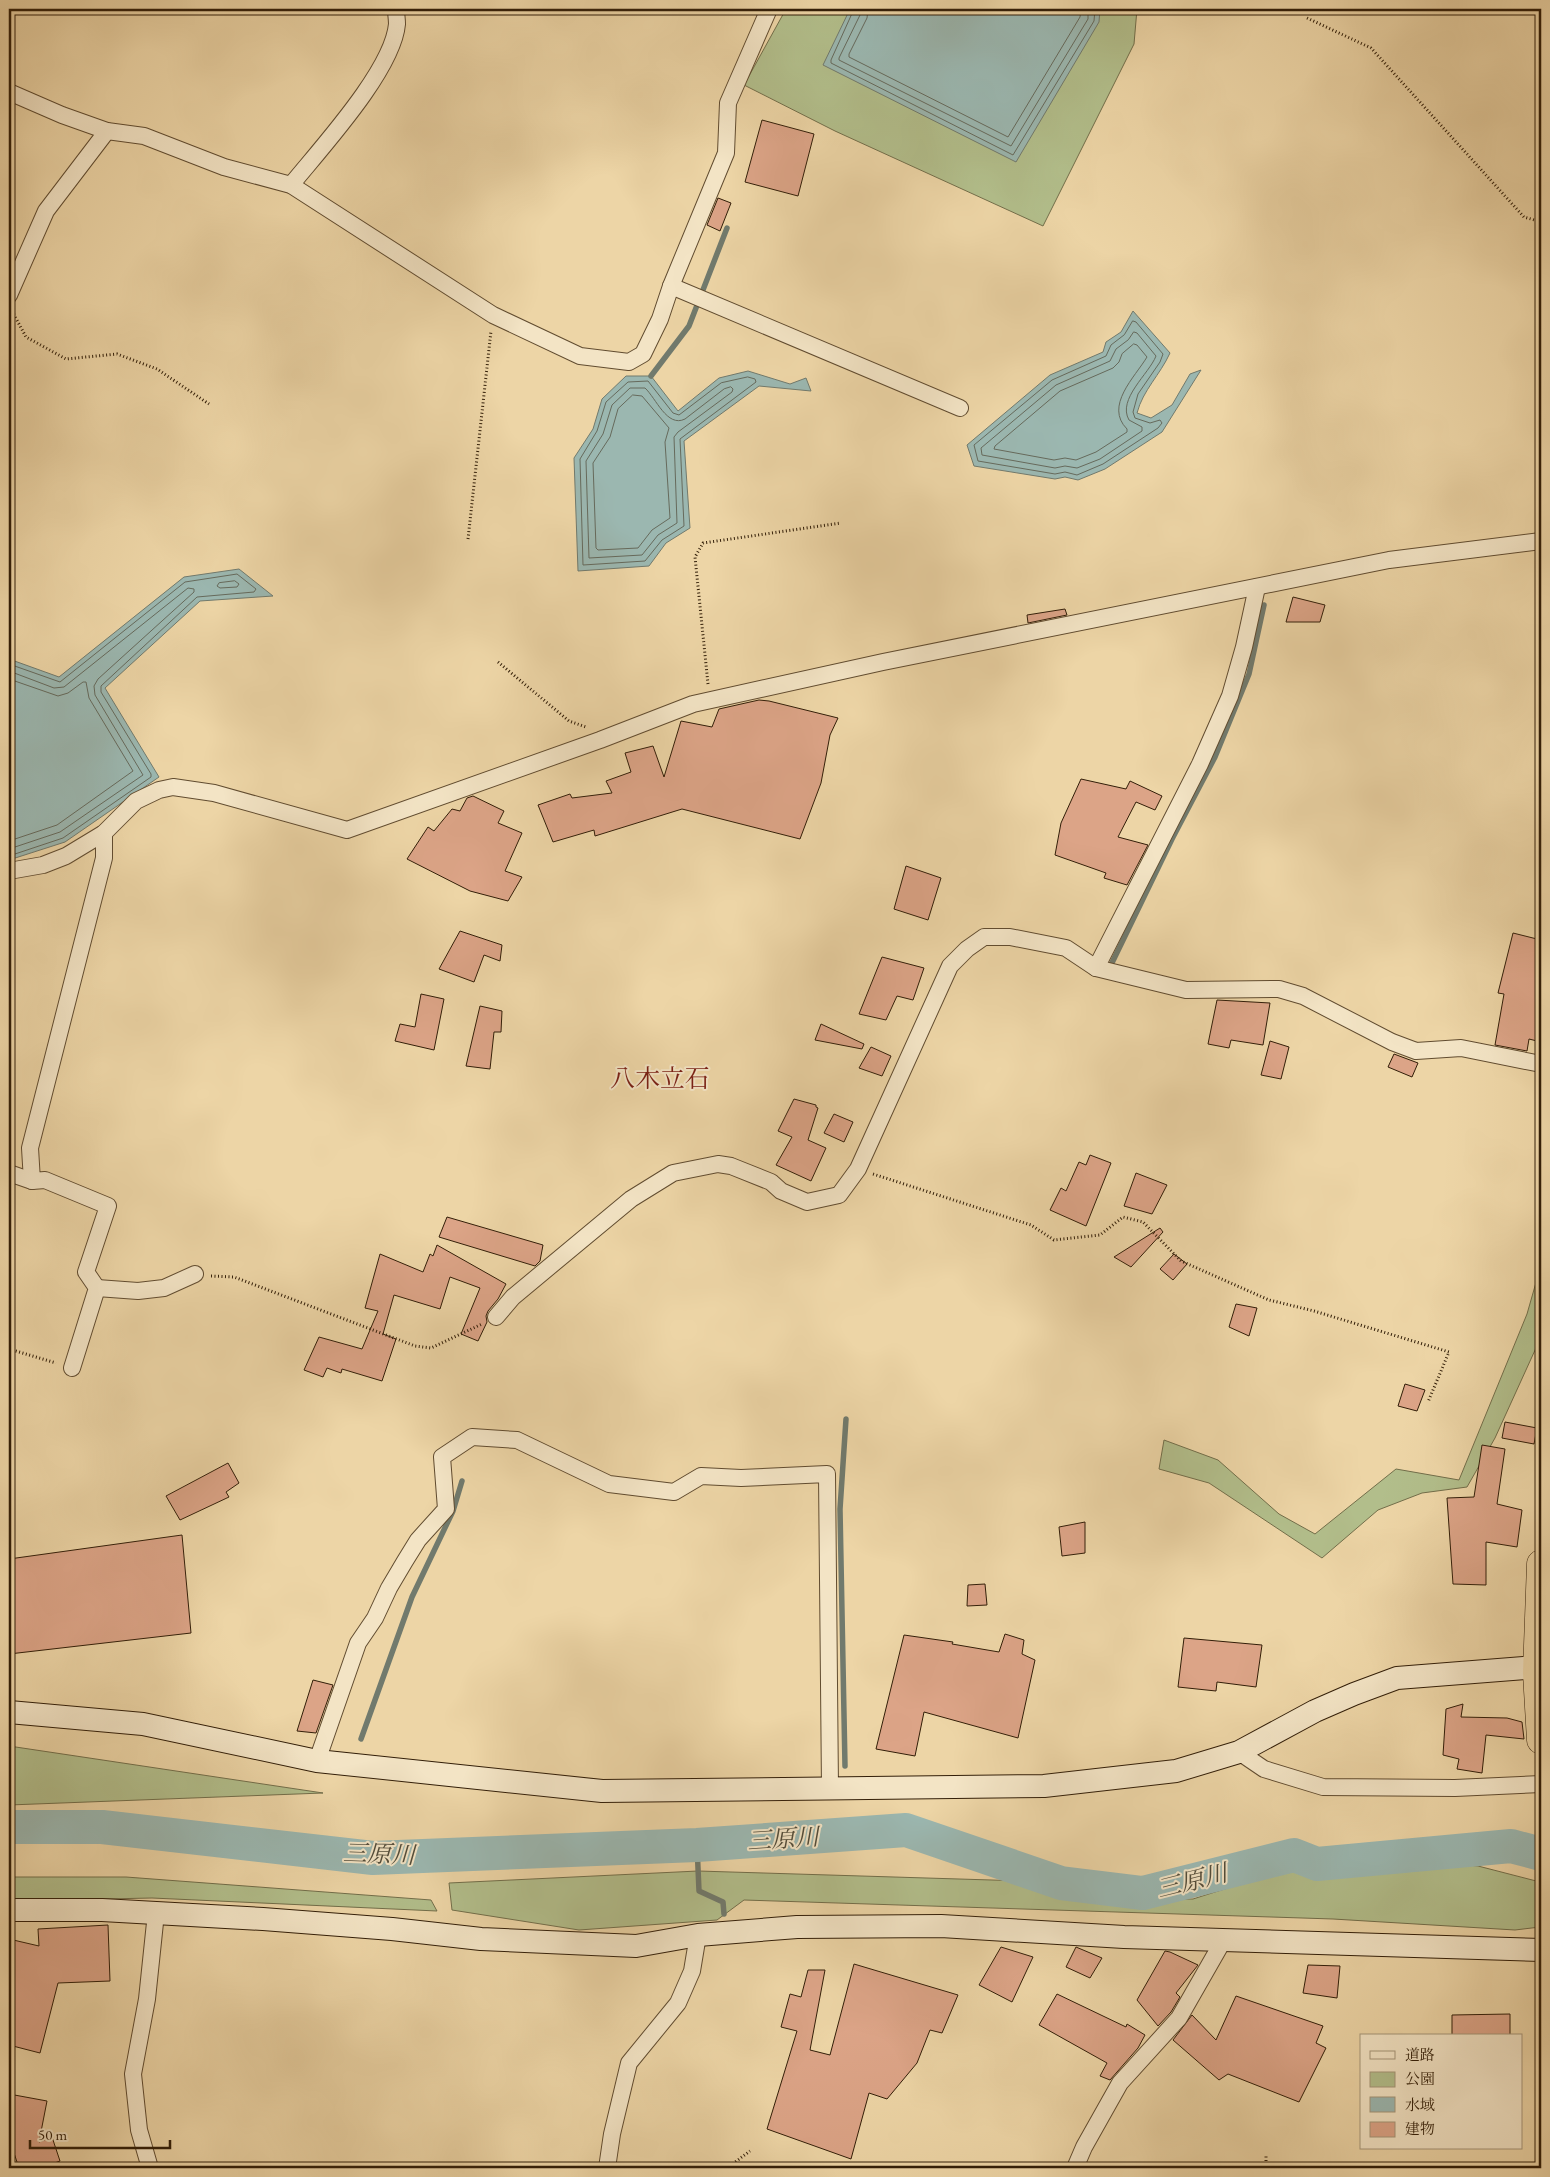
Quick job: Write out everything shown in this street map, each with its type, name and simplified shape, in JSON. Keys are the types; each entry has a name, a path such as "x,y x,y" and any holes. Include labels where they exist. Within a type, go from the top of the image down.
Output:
{"highway":[{"path":"1541,1564 1537,1668 1541,1740"}],"street":[{"path":"291,185 370,86 387,57 397,25 396,9"},
{"path":"9,92 62,115 107,131 144,136 224,167 291,185 493,315 580,356 629,362 643,354 660,319 671,286 726,153 728,103 769,9"},
{"path":"9,295 46,211 107,131"},
{"path":"671,286 960,408"},
{"path":"9,872 43,865 66,856 104,833 136,801 159,790 173,787 214,793 347,830 612,736 693,704 709,700 883,662 1389,560 1541,541"},
{"path":"1096,968 1200,764 1230,696 1244,647 1257,587"},
{"path":"32,1181 30,1148 104,858 104,833"},
{"path":"496,1317 512,1298 632,1199 674,1173 718,1164 731,1166 771,1182 781,1191 807,1202 839,1195 858,1169 950,966 967,949 984,937 1010,937 1066,948 1096,968 1186,990 1279,989 1302,996 1392,1042 1416,1050 1461,1048 1541,1064"},
{"path":"9,1173 32,1181 45,1180 108,1206 86,1272 97,1288 138,1292 164,1288 195,1274"},
{"path":"72,1368 97,1288"},
{"path":"317,1761 358,1643 375,1618 389,1588 418,1540 446,1509 442,1458 472,1437 517,1440 608,1484 674,1492 701,1476 741,1478 827,1474 830,1788"},
{"path":"9,1712 143,1724 317,1761 602,1791 1044,1786 1176,1771 1239,1752 1315,1712 1354,1694 1397,1678 1537,1668"},
{"path":"1239,1752 1264,1769 1323,1787 1455,1788 1541,1784"},
{"path":"9,1910 102,1910 156,1913 372,1928 481,1939 636,1946 698,1934 797,1927 941,1926 1223,1941 1541,1950"},
{"path":"150,2168 139,2130 133,2074 147,1999 156,1913"},
{"path":"607,2168 612,2134 629,2063 678,2003 692,1971 698,1934"},
{"path":"1075,2168 1120,2083 1179,2018 1223,1941"}],"path":[{"path":"1307,18 1371,48 1524,217 1541,222"},
{"path":"9,306 26,337 66,359 117,354 158,369 209,404"},
{"path":"468,539 493,315"},
{"path":"709,700 695,557 703,543 841,523"},
{"path":"498,662 569,721 612,736"},
{"path":"858,1169 1031,1225 1054,1240 1100,1235 1123,1217 1143,1222 1180,1261 1269,1300 1314,1311 1449,1352 1428,1402"},
{"path":"195,1274 234,1277 415,1346 431,1348 496,1317"},
{"path":"9,1349 72,1368"},
{"path":"727,2168 750,2151"},
{"path":"1266,2154 1266,2168"}],"green space":[{"path":"786,9 1137,9 1134,44 1043,226 835,131 744,85"},
{"path":"1541,1265 1541,1337 1495,1438 1467,1487 1422,1493 1378,1510 1322,1558 1209,1483 1159,1469 1164,1440 1218,1460 1279,1514 1315,1534 1396,1469 1459,1480 1527,1314"},
{"path":"9,1746 323,1793 9,1805"},
{"path":"1368,1859 1478,1866 1540,1882 1540,1927 1515,1930 1333,1919 744,1900 717,1920 579,1930 452,1910 449,1883 698,1871 1024,1881 1055,1889 1137,1899 1193,1899 1294,1867 1313,1869"},
{"path":"9,1877 126,1877 431,1900 437,1911 152,1898 9,1901"}],"water":[{"path":"850,9 1100,9 1099,22 1016,162 823,65"},
{"path":"1133,311 1170,353 1143,397 1137,413 1151,418 1172,405 1190,374 1201,370 1162,432 1105,469 1078,480 1065,477 1055,479 974,466 967,445 1050,375 1103,352 1106,342 1121,332"},
{"path":"748,371 790,384 806,378 811,391 759,386 684,441 690,528 666,543 649,566 578,571 574,458 593,429 602,399 626,376 651,376 678,411 719,378"},
{"path":"239,569 273,596 200,601 105,688 159,777 65,842 9,860 9,659 59,677 184,577"}],"building":[{"path":"762,120 814,134 798,196 745,182"},
{"path":"718,198 731,203 720,231 707,225"},
{"path":"1293,597 1325,605 1320,622 1286,622"},
{"path":"1065,609 1067,615 1028,623 1027,615"},
{"path":"759,700 838,718 830,735 821,783 800,839 682,809 595,836 594,830 553,842 538,805 570,794 572,798 612,793 606,781 631,772 625,753 653,746 664,777 681,721 712,727 719,709"},
{"path":"1081,779 1126,789 1130,781 1162,796 1155,810 1136,802 1118,837 1148,845 1127,885 1104,878 1106,873 1055,855 1061,823"},
{"path":"473,796 504,811 498,823 522,833 505,871 522,877 508,901 470,891 407,859 428,827 434,831 452,809 460,811 467,798"},
{"path":"906,866 941,878 928,920 894,909"},
{"path":"460,931 502,945 500,961 484,955 474,982 439,969"},
{"path":"1513,933 1541,940 1541,1042 1529,1039 1527,1051 1495,1045 1504,994 1498,993"},
{"path":"882,957 924,968 913,1000 897,996 886,1020 859,1014"},
{"path":"421,994 444,999 434,1050 395,1041 400,1024 415,1027"},
{"path":"1217,1000 1270,1003 1263,1045 1231,1040 1229,1048 1208,1044"},
{"path":"480,1006 502,1011 501,1032 494,1032 490,1069 466,1066"},
{"path":"821,1024 864,1044 862,1049 815,1040"},
{"path":"1270,1041 1289,1047 1281,1079 1261,1075"},
{"path":"871,1047 891,1056 882,1076 859,1068"},
{"path":"1394,1054 1418,1063 1412,1077 1388,1067"},
{"path":"794,1099 816,1105 818,1108 808,1140 826,1148 811,1181 776,1165 792,1137 778,1131"},
{"path":"834,1114 853,1122 844,1142 824,1133"},
{"path":"1090,1155 1111,1163 1086,1226 1050,1210 1061,1188 1066,1191 1079,1162 1086,1165"},
{"path":"1136,1173 1167,1185 1152,1214 1124,1206"},
{"path":"447,1217 543,1245 540,1261 535,1266 439,1237"},
{"path":"1160,1228 1163,1232 1131,1267 1114,1257"},
{"path":"437,1245 506,1284 498,1299 488,1311 486,1316 487,1322 478,1341 461,1334 480,1288 450,1277 440,1309 394,1295 383,1334 396,1339 382,1381 342,1369 341,1373 327,1368 323,1377 304,1370 319,1337 362,1349 378,1311 365,1308 380,1254 423,1272 430,1254 433,1256"},
{"path":"1174,1254 1187,1264 1173,1280 1160,1269"},
{"path":"1236,1304 1257,1308 1249,1336 1229,1327"},
{"path":"1405,1384 1425,1390 1417,1411 1398,1406"},
{"path":"1505,1422 1537,1428 1534,1444 1502,1438"},
{"path":"1482,1445 1505,1449 1497,1504 1522,1510 1517,1547 1486,1542 1486,1585 1453,1584 1447,1498 1474,1497"},
{"path":"228,1463 239,1483 226,1492 229,1497 180,1520 166,1496"},
{"path":"1085,1522 1085,1553 1062,1556 1059,1527"},
{"path":"182,1535 191,1633 9,1654 9,1559"},
{"path":"985,1584 987,1605 967,1606 968,1585"},
{"path":"1005,1634 1024,1640 1022,1654 1035,1660 1018,1738 924,1712 915,1756 876,1749 904,1635 953,1642 952,1644 999,1652"},
{"path":"1184,1638 1262,1645 1256,1687 1217,1682 1216,1691 1178,1687"},
{"path":"313,1680 333,1685 316,1733 297,1731"},
{"path":"1463,1704 1461,1717 1507,1718 1522,1722 1524,1739 1486,1735 1482,1773 1457,1769 1459,1759 1443,1755 1446,1709"},
{"path":"108,1925 110,1981 58,1983 40,2053 9,2045 9,1939 39,1946 38,1929"},
{"path":"1001,1947 1033,1957 1012,2002 979,1985"},
{"path":"1076,1947 1102,1958 1090,1978 1066,1967"},
{"path":"1165,1951 1198,1965 1176,1993 1180,1997 1171,2012 1158,2026 1137,2000"},
{"path":"854,1964 958,1995 942,2033 930,2030 917,2063 887,2099 869,2093 851,2159 767,2129 797,2031 781,2027 790,1994 801,1997 808,1970 825,1970 810,2050 830,2055"},
{"path":"1308,1965 1340,1966 1337,1998 1303,1993"},
{"path":"1057,1994 1126,2027 1127,2024 1145,2035 1138,2048 1110,2080 1100,2076 1107,2063 1039,2025"},
{"path":"1236,1996 1323,2026 1316,2043 1326,2048 1299,2102 1228,2074 1219,2080 1173,2040 1192,2015 1216,2040"},
{"path":"1510,2014 1510,2034 1452,2034 1452,2015"},
{"path":"9,2094 47,2101 39,2142 52,2137 60,2161 41,2168 19,2168 13,2150 9,2151"}],"waterway":[{"path":"651,376 689,326 727,228"},
{"path":"1109,969 1172,839 1215,757 1249,674 1264,605"},
{"path":"845,1766 840,1509 846,1419"},
{"path":"361,1739 412,1597 453,1511 462,1481"},
{"name":"三原川","path":"9,1827 102,1827 373,1858 697,1845 906,1830 1061,1883 1143,1893 1294,1855 1317,1864 1511,1846 1541,1854"},
{"path":"697,1845 699,1891 723,1902 724,1914"}],"district":[{"name":"八木立石","path":"660,1078"}]}
